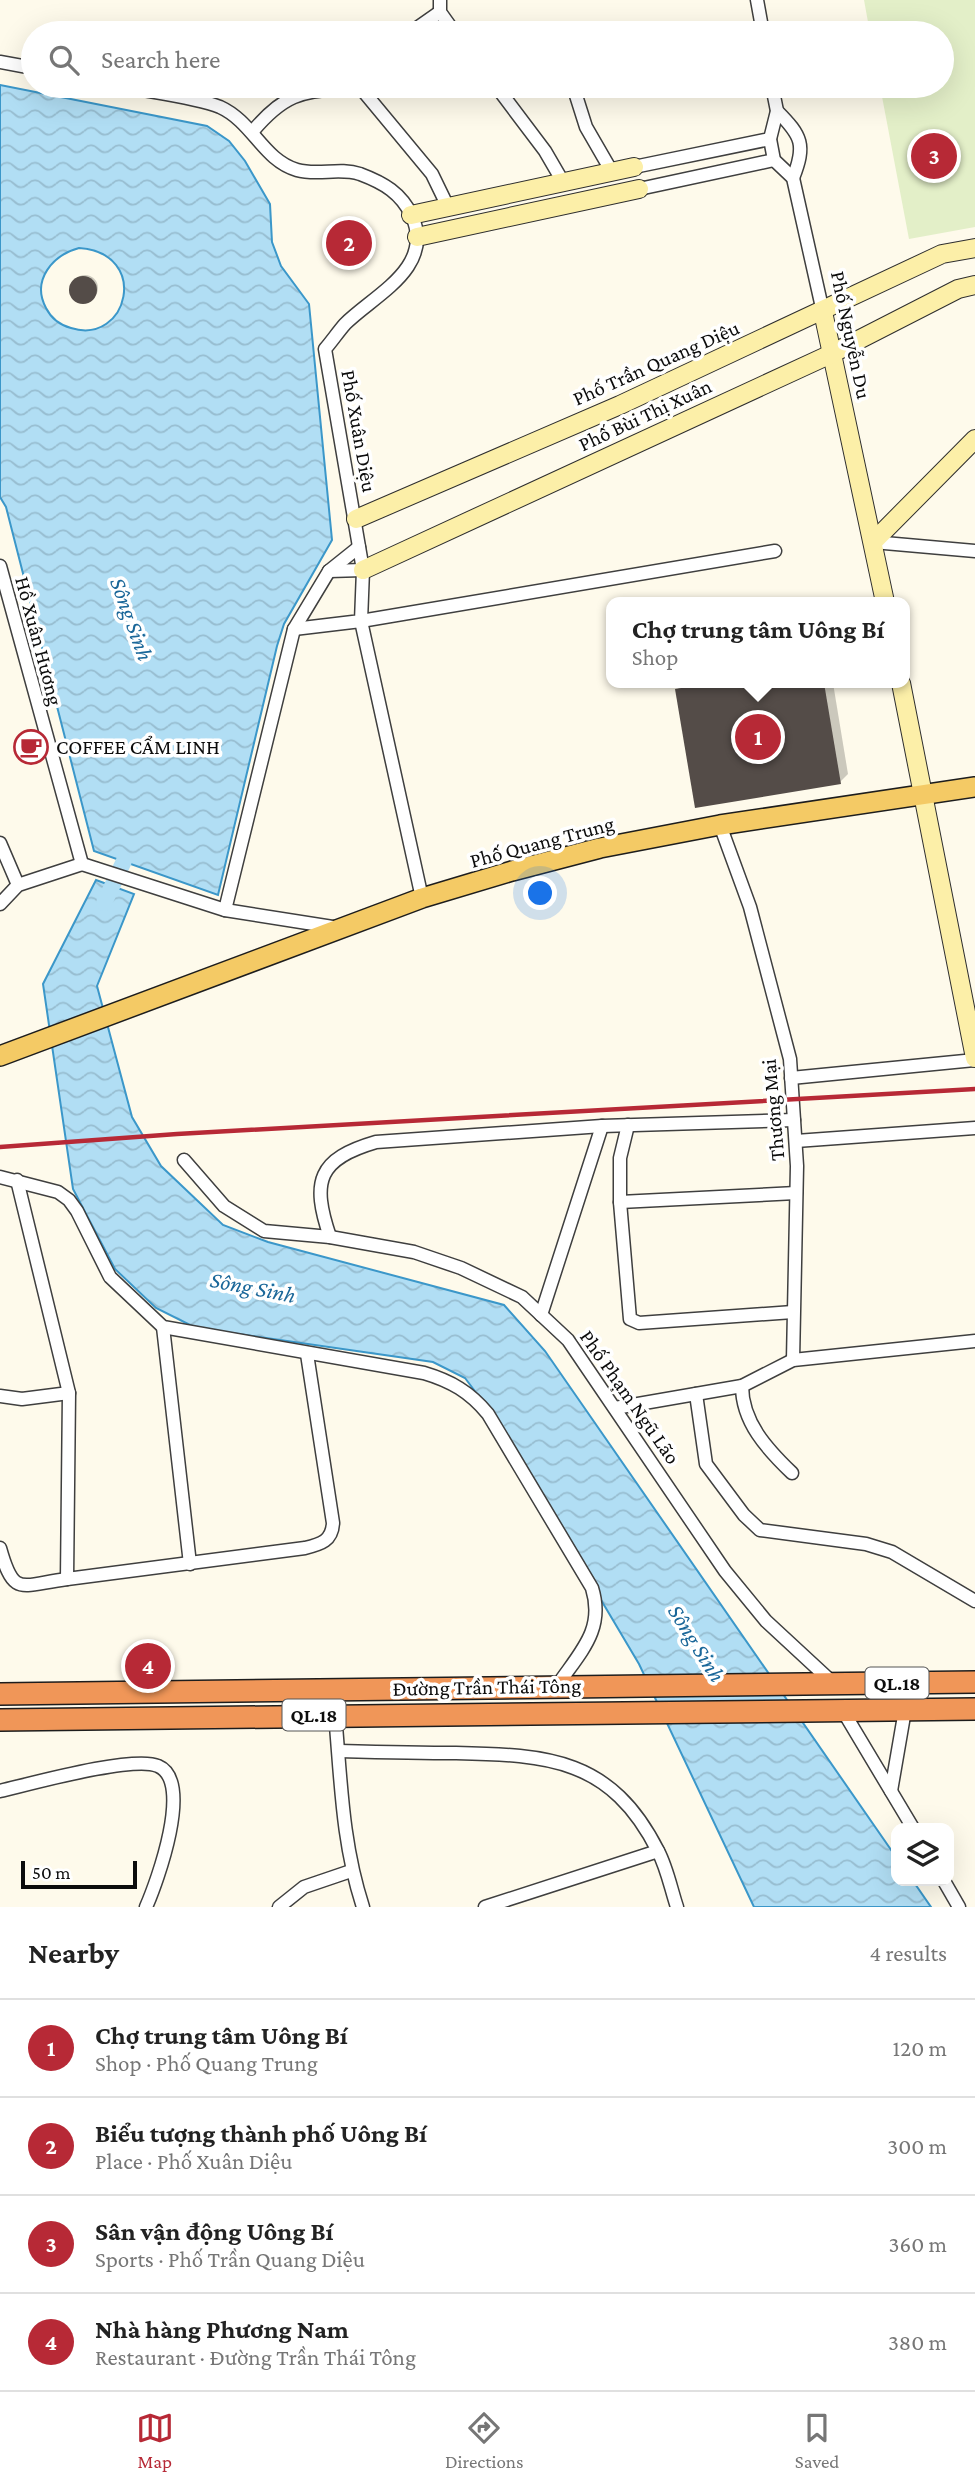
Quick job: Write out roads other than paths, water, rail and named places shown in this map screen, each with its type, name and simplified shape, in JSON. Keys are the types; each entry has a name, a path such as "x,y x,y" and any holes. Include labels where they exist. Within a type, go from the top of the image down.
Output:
{"highway":[{"name":"Đường Trần Thái Tông","path":"0,1694 975,1682"},
{"name":"Đường Trần Thái Tông","path":"0,1720 335,1714 975,1709"}],"main road":[{"path":"411,215 634,167"},
{"path":"588,177 594,199"},
{"path":"416,237 639,189"},
{"name":"Phố Trần Quang Diệu","path":"356,519 620,405 942,254 975,248"},
{"name":"Phố Bùi Thị Xuân","path":"363,570 831,354 958,289 975,285"},
{"name":"Phố Nguyễn Du","path":"823,312 884,597"},
{"path":"873,542 975,439"},
{"path":"902,688 967,979 975,1059"},
{"name":"Phố Quang Trung","path":"6,1054 422,898 600,848 720,825 975,787"}],"street":[{"path":"757,0 761,21"},
{"path":"423,21 440,6"},
{"path":"0,62 21,66"},
{"name":"Phố Xuân Diệu","path":"178,98 220,107 253,131 273,159 299,171 343,169 394,190 406,203 411,215 416,237 405,273 345,324 325,349 363,570 361,621 422,898"},
{"path":"253,131 274,109 293,98"},
{"path":"370,98 432,174 448,207"},
{"path":"505,98 545,151 563,182"},
{"path":"577,98 586,127 612,172"},
{"path":"774,98 777,111 770,139 774,160 793,178 802,155 797,132 777,111"},
{"path":"634,167 770,139"},
{"path":"639,189 774,160"},
{"name":"Phố Nguyễn Du","path":"793,178 823,312"},
{"path":"873,542 975,551"},
{"path":"225,910 294,629 329,571 359,547"},
{"path":"294,629 361,621 775,551"},
{"name":"Hồ Xuân Hương","path":"0,566 3,591 82,864"},
{"name":"Phố Bùi Thị Xuân","path":"329,571 363,570"},
{"name":"Thương Mại","path":"720,825 750,907 790,1059 796,1141 793,1360"},
{"path":"0,843 18,885"},
{"path":"0,904 18,885 82,864 225,910 344,929"},
{"path":"792,1078 975,1059"},
{"path":"330,1237 321,1210 320,1187 328,1165 346,1151 376,1142 602,1126 794,1120"},
{"path":"628,1125 620,1158 620,1202 629,1315 634,1322 793,1312"},
{"path":"541,1315 602,1126"},
{"path":"796,1141 975,1128"},
{"name":"Phố Phạm Ngũ Lão","path":"184,1160 224,1206 264,1231 330,1237 414,1252 461,1268 522,1297 568,1340 725,1571 766,1621 826,1683"},
{"path":"0,1177 58,1192 69,1200 78,1211 110,1277 163,1327 445,1380 464,1390 488,1414 592,1588 597,1603 593,1632 557,1686"},
{"path":"17,1180 69,1393 67,1579"},
{"path":"620,1202 796,1193"},
{"path":"163,1327 190,1564"},
{"path":"615,1408 742,1386 793,1360 975,1341"},
{"path":"0,1548 9,1578 13,1583 21,1585 305,1549 327,1540 332,1533 307,1354"},
{"path":"742,1386 746,1414 777,1458 792,1473"},
{"path":"0,1396 22,1399 69,1393"},
{"path":"696,1394 706,1464 744,1515 760,1530 866,1544 892,1552 975,1601"},
{"path":"891,1791 905,1710"},
{"path":"838,1711 910,1823"},
{"path":"335,1714 344,1833 351,1871 363,1907"},
{"path":"339,1751 525,1755 557,1760 588,1773 614,1793 658,1852 677,1907"},
{"path":"0,1791 122,1765 157,1765 164,1770 169,1777 172,1807 168,1846 146,1907"},
{"path":"485,1907 505,1904 658,1852"},
{"path":"279,1907 304,1887 351,1871"},
{"path":"947,1886 959,1907"}],"water":[{"path":"0,85 21,89 21,98 66,98 207,126 229,141 245,161 270,204 272,242 281,266 309,304 332,540 284,624 218,895 94,851 6,507 0,497","holes":["79,248 102,254 116,265 123,280 123,297 118,312 106,324 91,330 71,328 60,323 48,312 42,298 43,279 47,270 61,256"]},
{"path":"96,880 134,894 97,986 132,1117 161,1166 223,1225 268,1242 504,1305 545,1351 891,1850 891,1886 916,1886 931,1907 754,1907 639,1664 486,1406 465,1378 433,1362 196,1328 156,1308 115,1269 73,1189 43,984"}],"waterway":[{"name":"Sông Sinh","path":"104,903 124,861"}],"railway":[{"path":"0,1147 177,1134 975,1089"}],"place":[{"name":"Sân vận động Uông Bí","path":"934,156"},
{"name":"Biểu tượng thành phố Uông Bí","path":"349,243"},
{"name":"Chợ trung tâm Uông Bí","path":"758,737"},
{"name":"COFFEE CẨM LINH","path":"31,747"},
{"name":"Nhà hàng Phương Nam","path":"148,1666"}]}
